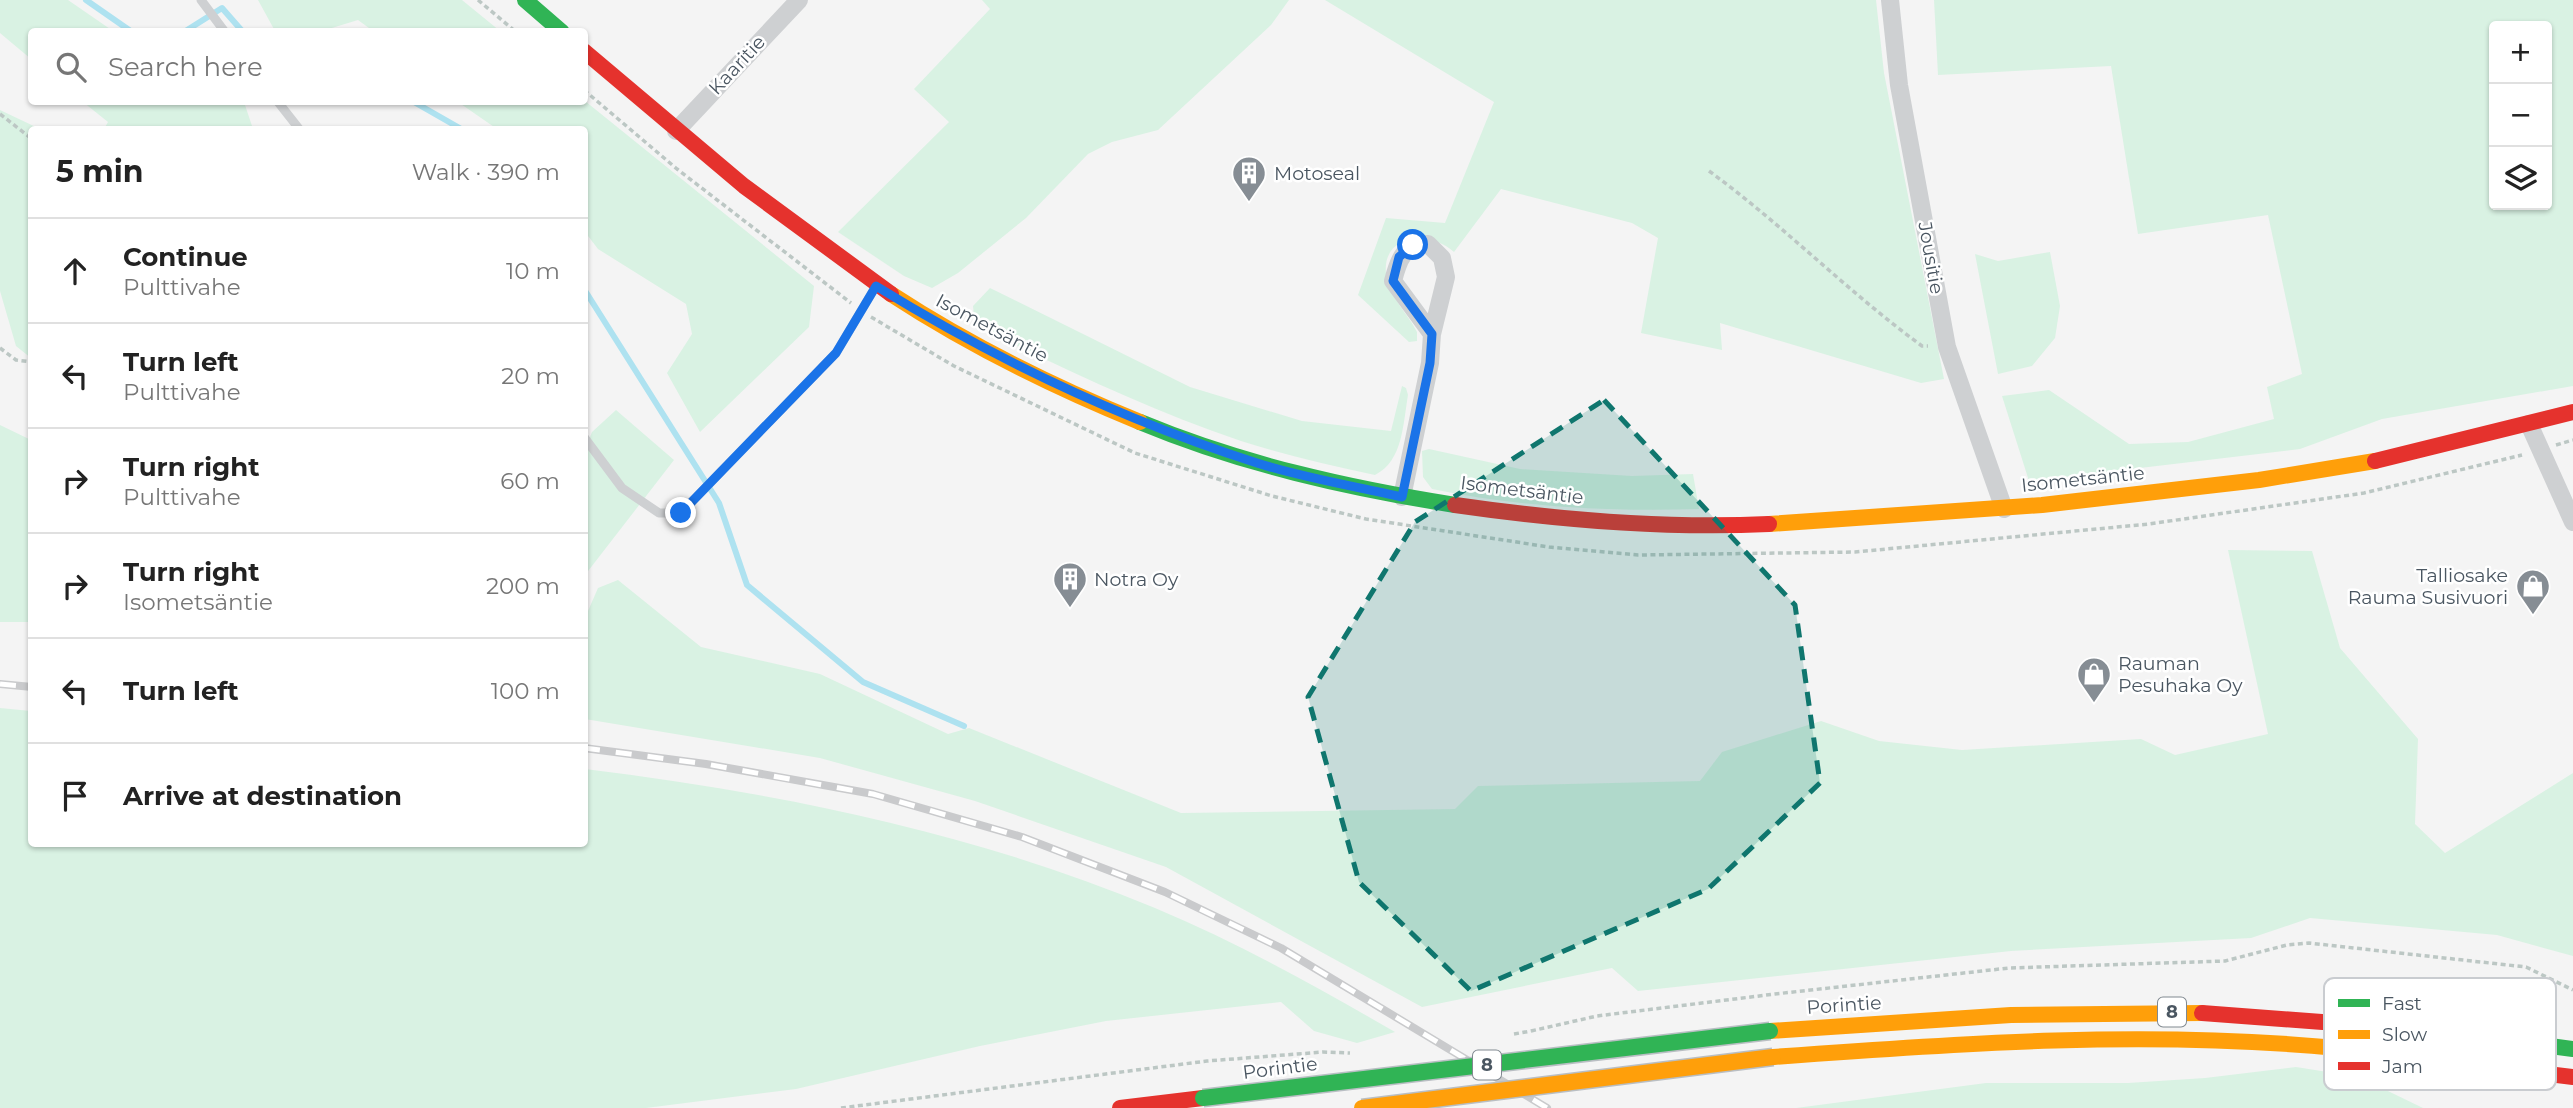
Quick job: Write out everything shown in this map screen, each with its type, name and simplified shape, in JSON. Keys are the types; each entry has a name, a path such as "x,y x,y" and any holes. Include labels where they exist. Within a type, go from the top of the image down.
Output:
{"main road":[{"path":"525,0 557,28"},
{"name":"Isometsäntie","path":"588,54 790,224 876,286 933,321 1032,374 1174,434 1260,464 1402,497 1561,517 1689,527 1821,522 2004,509 2218,485 2364,464 2573,412"},
{"name":"Porintie","path":"1120,1108 1770,1031 2011,1014 2159,1012 2252,1015 2324,1021"},
{"name":"8","path":"1362,1108 1773,1057 2017,1040 2157,1037 2324,1048"}],"street":[{"name":"Kaaritie","path":"676,131 799,0"},
{"name":"Jousitie","path":"1890,0 1899,85 1947,347 2004,509"},
{"path":"1402,497 1430,363 1432,334 1446,277 1442,258 1428,244 1413,245 1399,257 1393,281 1432,334"},
{"path":"2529,424 2573,522"}],"lane":[{"path":"201,0 222,28"},
{"path":"280,105 297,126"},
{"path":"588,442 622,488 659,513 681,513 836,353 863,312 876,286"}],"path":[{"path":"478,0 511,28"},
{"path":"588,93 677,169 863,312 954,366 1135,453 1259,492 1366,519 1549,547 1638,555 1855,552 2149,524 2364,493 2573,440"},
{"path":"0,114 28,136"},
{"path":"1709,171 1755,204 1883,318 1922,346 1947,347"},
{"path":"0,348 16,360 28,362"},
{"path":"1531,1031 1597,1016 1802,991 2010,968 2225,961 2287,945 2309,943 2526,967 2548,978"},
{"path":"2556,982 2573,990"},
{"path":"841,1108 1207,1062 1323,1052 1362,1054"}],"highlighted area":[{"path":"1604,400 1795,605 1820,783 1708,889 1471,991 1359,882 1308,697 1415,522"}],"green space":[{"path":"0,0 68,0 109,28 28,28 28,56 0,33"},
{"path":"258,0 462,0 496,28 369,28 358,20 332,28 273,28"},
{"path":"982,0 1289,0 1271,25 1158,130 1112,142 1088,154 1026,218 958,273 932,288 904,276 838,232 949,122 914,89 990,9"},
{"path":"1325,0 1876,0 1884,73 1944,379 1921,383 1720,323 1722,350 1641,333 1658,238 1632,223 1501,189 1454,252 1432,240 1419,239 1407,240 1397,245 1390,253 1386,264 1389,286 1417,332 1417,341 1409,342 1358,295 1386,218 1445,223 1494,102"},
{"path":"1934,0 2573,0 2573,386 2382,419 2300,449 2029,481 2002,396 2049,390 2129,444 2188,442 2274,419 2267,387 2302,374 2268,215 2138,234 2111,66 1938,75"},
{"path":"588,103 814,286 809,327 700,432 667,373 692,334 686,304 598,249 588,236 588,126 493,126 462,105"},
{"path":"87,105 245,105 252,126 106,126 108,122"},
{"path":"0,110 34,126 28,126 28,356 16,346 0,291"},
{"path":"2050,252 2060,306 2055,338 2032,366 1998,374 1975,254 1998,261"},
{"path":"990,288 1190,387 1302,421 1391,431 1402,386 1406,388 1408,395 1400,441 1391,461 1375,475 1308,460 1207,429 1109,389 981,329 974,317 973,306"},
{"path":"616,410 674,460 588,571 588,442 592,432"},
{"path":"0,425 28,439 28,622 0,622"},
{"path":"1429,449 1520,469 1632,476 1693,474 1699,509 1565,507 1432,489 1423,477 1422,451"},
{"path":"2228,550 2312,551 2340,648 2418,739 2415,824 2445,853 2573,773 2573,956 2497,935 2310,918 2251,938 2011,951 1638,991 1612,968 1422,1007 1166,867 975,801 820,758 588,719 588,611 598,588 618,580 701,647 820,674 948,734 969,728 1181,813 1455,809 1478,786 1700,781 1722,752 1821,721 1879,741 1962,750 2141,739 2175,755 2268,734"},
{"path":"0,708 28,711 28,847 588,847 588,769 803,803 946,837 1016,858 1086,881 1217,936 1307,982 1395,1032 1357,1043 1314,1031 1281,1002 1106,1021 980,1046 796,1089 646,1108 0,1108"},
{"path":"2296,1067 2324,1071 2324,1090 2386,1090 2423,1108 1796,1108 1986,1083 2128,1083 2205,1078"}],"waterway":[{"path":"86,0 126,28"},
{"path":"190,28 222,8 240,28"},
{"path":"419,105 456,126"},
{"path":"588,295 719,503 747,585 863,682 964,726"}],"railway":[{"path":"0,684 28,687"},
{"path":"588,749 706,764 873,794 1022,837 1165,892 1281,948 1547,1108"}],"traffic: fast":[{"path":"525,0 557,28"},
{"path":"1140,422 1217,450 1295,473 1455,505"},
{"path":"1203,1098 1770,1031"},
{"path":"2556,1047 2573,1049"}],"traffic: slow":[{"path":"891,294 1012,364 1140,422"},
{"path":"1769,524 2042,505 2259,480 2375,461"},
{"path":"1770,1031 2011,1015 2202,1013"},
{"path":"1773,1057 1985,1043 2125,1039 2324,1047"},
{"path":"1362,1108 1773,1057"}],"traffic: jam":[{"path":"588,54 744,186 891,294"},
{"path":"2375,461 2573,412"},
{"path":"1455,505 1612,522 1769,524"},
{"path":"2202,1013 2324,1022"},
{"path":"2556,1075 2573,1077"},
{"path":"1120,1108 1203,1098"}],"place":[{"name":"Motoseal","path":"1249,203"},
{"name":"Notra Oy","path":"1070,609"},
{"name":"Talliosake Rauma Susivuori","path":"2533,616"},
{"name":"Rauman Pesuhaka Oy","path":"2094,704"}],"route":[{"path":"681,513 836,353 863,312 876,286 933,321 1032,374 1174,434 1260,464 1402,497 1430,363 1432,334 1393,281 1399,257 1413,245"}]}
